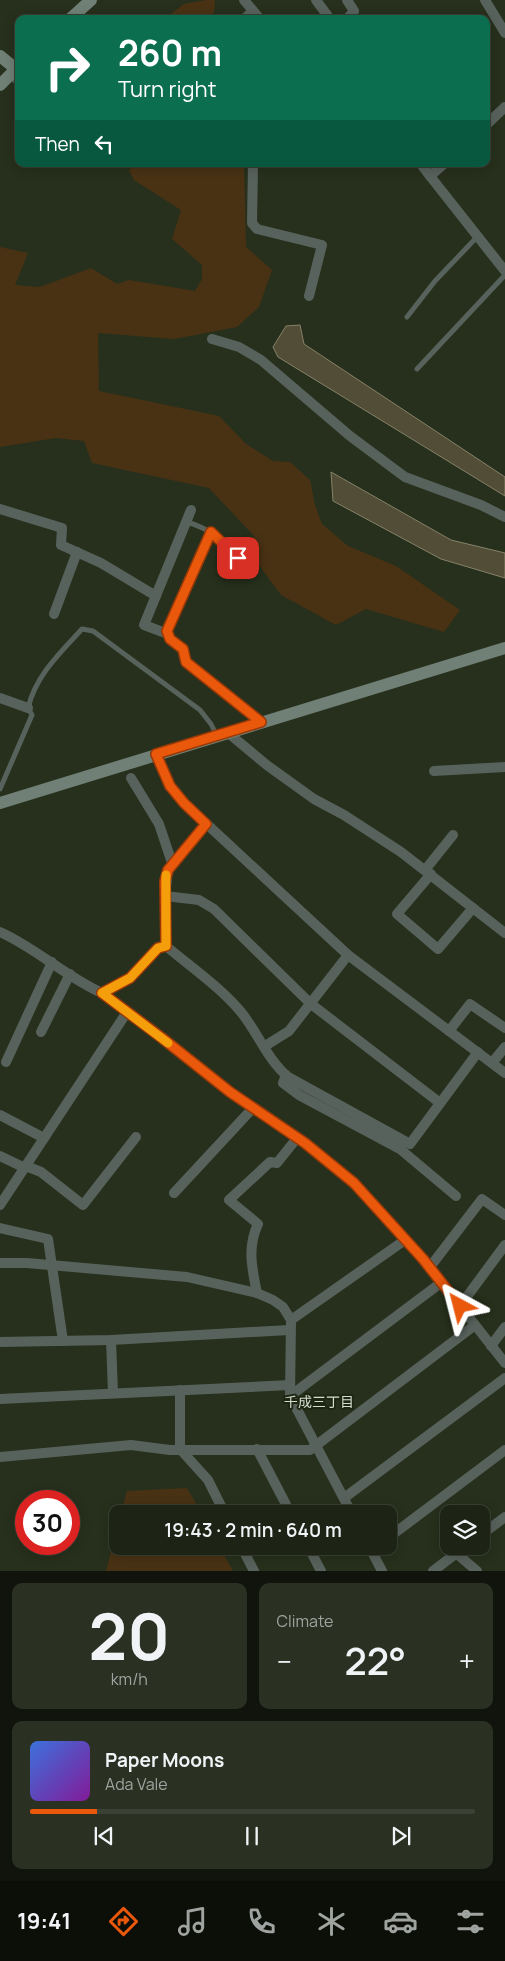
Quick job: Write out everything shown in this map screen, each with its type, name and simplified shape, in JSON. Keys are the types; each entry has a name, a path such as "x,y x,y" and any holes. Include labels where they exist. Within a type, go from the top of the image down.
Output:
{"street":[{"path":"74,15 91,0"},
{"path":"244,0 256,15"},
{"path":"316,0 327,15"},
{"path":"347,0 354,11 350,15"},
{"path":"484,0 505,33"},
{"path":"0,56 12,76"},
{"path":"490,121 505,108"},
{"path":"253,167 252,223 257,229 322,245 309,296"},
{"path":"423,167 505,273"},
{"path":"430,176 440,167"},
{"path":"212,339 239,347 261,360 350,436 405,478 481,505 505,517"},
{"path":"0,509 62,528 61,545 101,563 156,596"},
{"path":"168,634 144,625 191,510"},
{"path":"54,614 77,552"},
{"path":"0,803 505,648"},
{"path":"0,698 28,708"},
{"path":"222,734 314,799 360,826 428,872 473,908 503,928"},
{"path":"156,754 170,786 184,803 348,955 505,1072"},
{"path":"434,771 505,767"},
{"path":"131,778 158,824 172,863"},
{"path":"206,824 172,863 166,875 166,946 233,1003 265,1046 273,1061 286,1075 410,1144 478,1052"},
{"path":"453,835 397,914 438,949 473,908"},
{"path":"165,896 199,900 214,910 311,1004 440,1103"},
{"path":"0,932 102,993 230,1092 297,1138 354,1183 442,1282 505,1363"},
{"path":"102,993 130,978 158,948 166,946"},
{"path":"265,1046 289,1031 348,955"},
{"path":"6,1062 52,962"},
{"path":"41,1032 70,974"},
{"path":"449,1031 470,1004 505,1028"},
{"path":"0,1205 127,1012"},
{"path":"492,1063 505,1047"},
{"path":"286,1075 283,1083 299,1095 400,1149 456,1196"},
{"path":"174,1193 253,1108"},
{"path":"0,1115 44,1138"},
{"path":"0,1156 42,1172 83,1205 136,1137"},
{"path":"258,1293 251,1267 252,1237 258,1224 229,1200 270,1162 277,1163 297,1138"},
{"path":"430,1268 482,1199 505,1215"},
{"path":"0,1228 48,1239 63,1341"},
{"path":"0,1342 111,1340 290,1325 405,1240"},
{"path":"460,1306 505,1245"},
{"path":"0,1263 27,1263 187,1277 258,1293 284,1307 290,1325 290,1396 348,1505"},
{"path":"290,1396 442,1282"},
{"path":"0,1456 131,1444 180,1450 310,1450 475,1325"},
{"path":"491,1346 505,1327"},
{"path":"111,1340 114,1393"},
{"path":"344,1498 505,1378"},
{"path":"0,1399 290,1385"},
{"path":"180,1390 180,1450 208,1480 220,1505"},
{"path":"257,1449 286,1505"},
{"path":"397,1531 505,1450"},
{"path":"490,1529 505,1518"},
{"path":"246,1555 254,1571"},
{"path":"313,1555 322,1571"},
{"path":"375,1555 382,1571"},
{"path":"432,1571 453,1555"},
{"path":"458,1555 477,1571"}],"lane":[{"path":"407,317 435,281 477,237"},
{"path":"417,369 505,273"},
{"path":"186,522 204,527 238,558"},
{"path":"211,532 167,631 170,639 183,649 186,662 261,722"},
{"path":"0,790 32,715 28,708 42,674 82,629 93,630 200,710 222,734"}],"shaded area":[{"path":"215,0 214,12 211,15 169,15 184,4"},
{"path":"132,167 244,167 246,247 272,270 259,307 237,327 174,339 98,333 99,391 219,416 246,444 273,461 290,462 310,480 315,505 322,524 348,546 396,566 460,610 444,632 366,609 336,625 281,595 250,553 254,536 209,488 92,463 84,441 56,438 0,447 0,247 28,253 15,285 40,287 91,268 117,284 129,280 195,291 202,279 202,265 172,239 181,210 134,180 129,170"},
{"path":"187,1488 197,1505 123,1505 127,1491"},
{"path":"110,1555 224,1555 233,1571 106,1571"}],"building":[{"path":"300,325 304,344 505,477 505,496 278,357 273,347 286,326"},
{"path":"331,472 451,540 505,553 505,578 441,559 333,501"}],"slow traffic":[{"path":"166,875 166,946 158,948 130,978 102,993 168,1043"}],"district":[{"name":"千成三丁目","path":"319,1401"}],"route":[{"path":"238,558 211,532 167,631 170,639 183,649 186,662 261,722 156,754 170,786 184,803 206,824 168,870 165,881 166,946 158,948 130,978 102,993 230,1092 305,1143 354,1183 423,1259 460,1306"}]}
